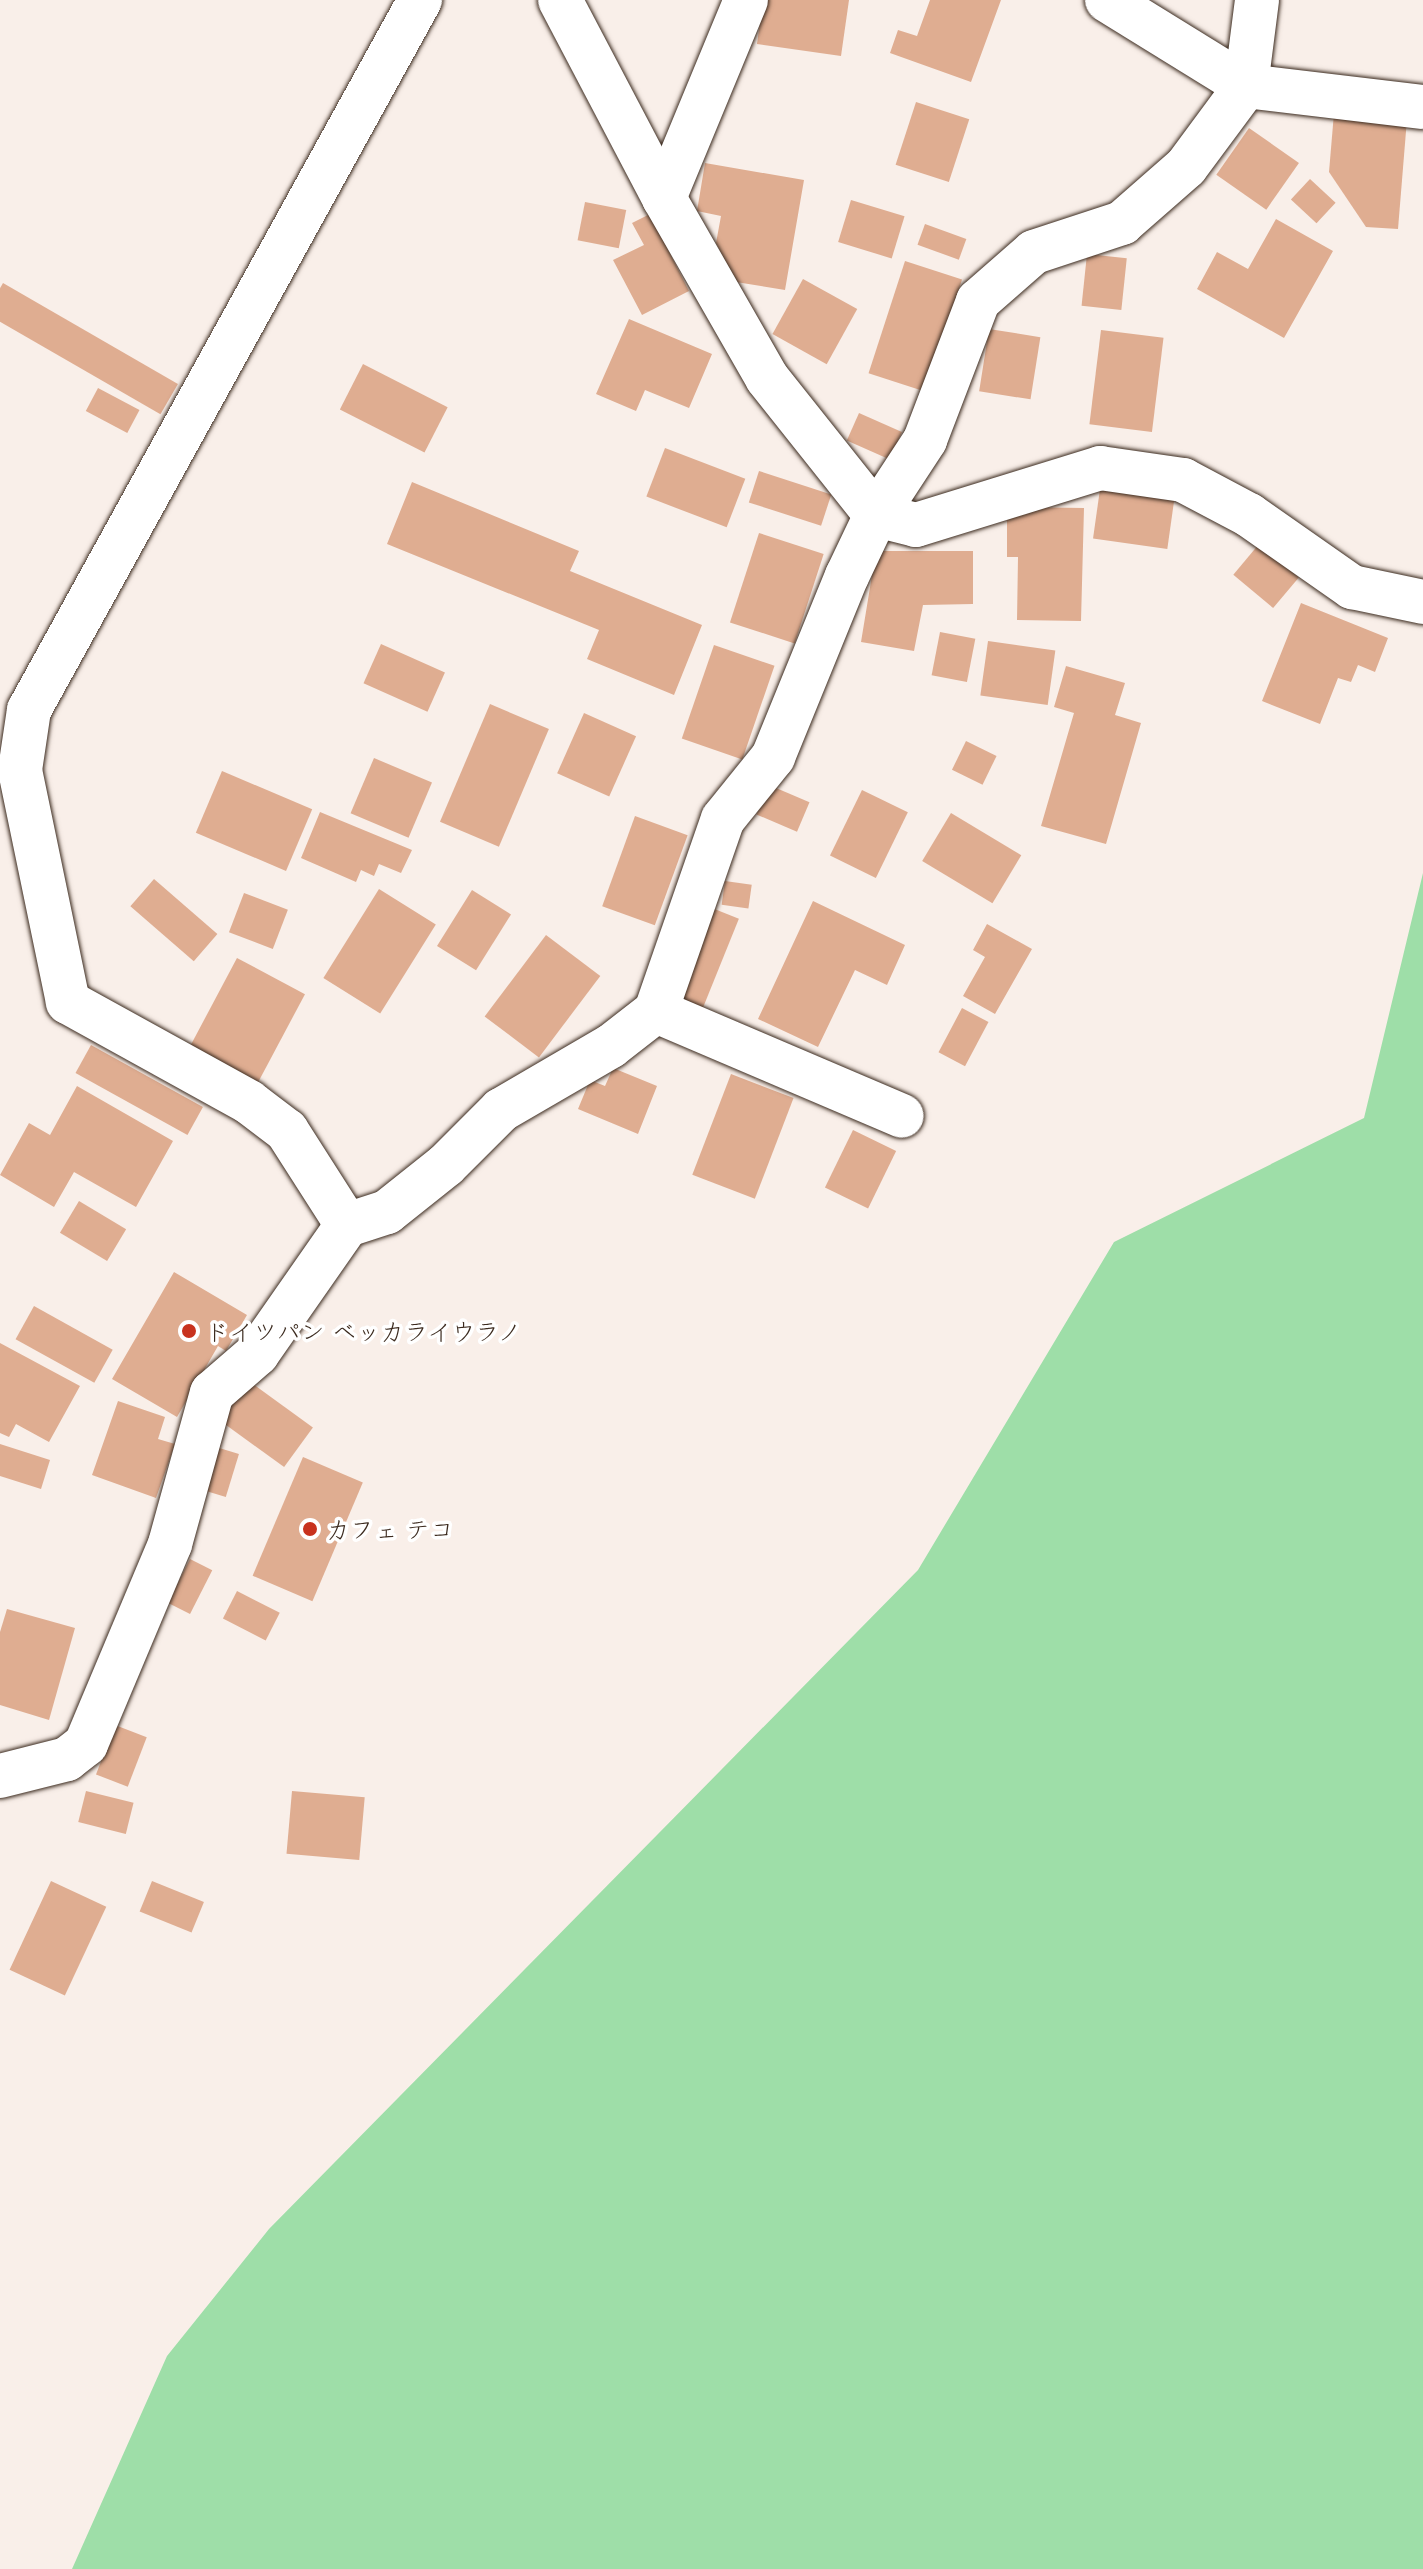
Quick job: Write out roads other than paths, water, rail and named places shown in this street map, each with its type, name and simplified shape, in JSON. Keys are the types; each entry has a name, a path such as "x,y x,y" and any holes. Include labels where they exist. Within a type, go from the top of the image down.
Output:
{"street":[{"path":"347,1225 287,1131 249,1102 68,1002 20,770 29,710 420,0"},
{"path":"560,0 664,198 767,378 876,515 916,525 1100,468 1169,478 1249,515 1352,587 1423,602"},
{"path":"664,198 736,36 746,0"},
{"path":"1107,0 1246,86 1423,107"},
{"path":"0,1776 67,1759 86,1744 170,1544 212,1393 257,1354 347,1225 387,1212 446,1165 501,1110 611,1046 656,1011 723,819 773,757 876,515 925,440 978,301 1034,252 1122,223 1186,167 1246,86 1257,0"},
{"path":"656,1011 902,1116"}],"place":[{"name":"ドイツパン ベッカライウラノ","path":"189,1331"},
{"name":"カフェ テコ","path":"310,1529"}]}
